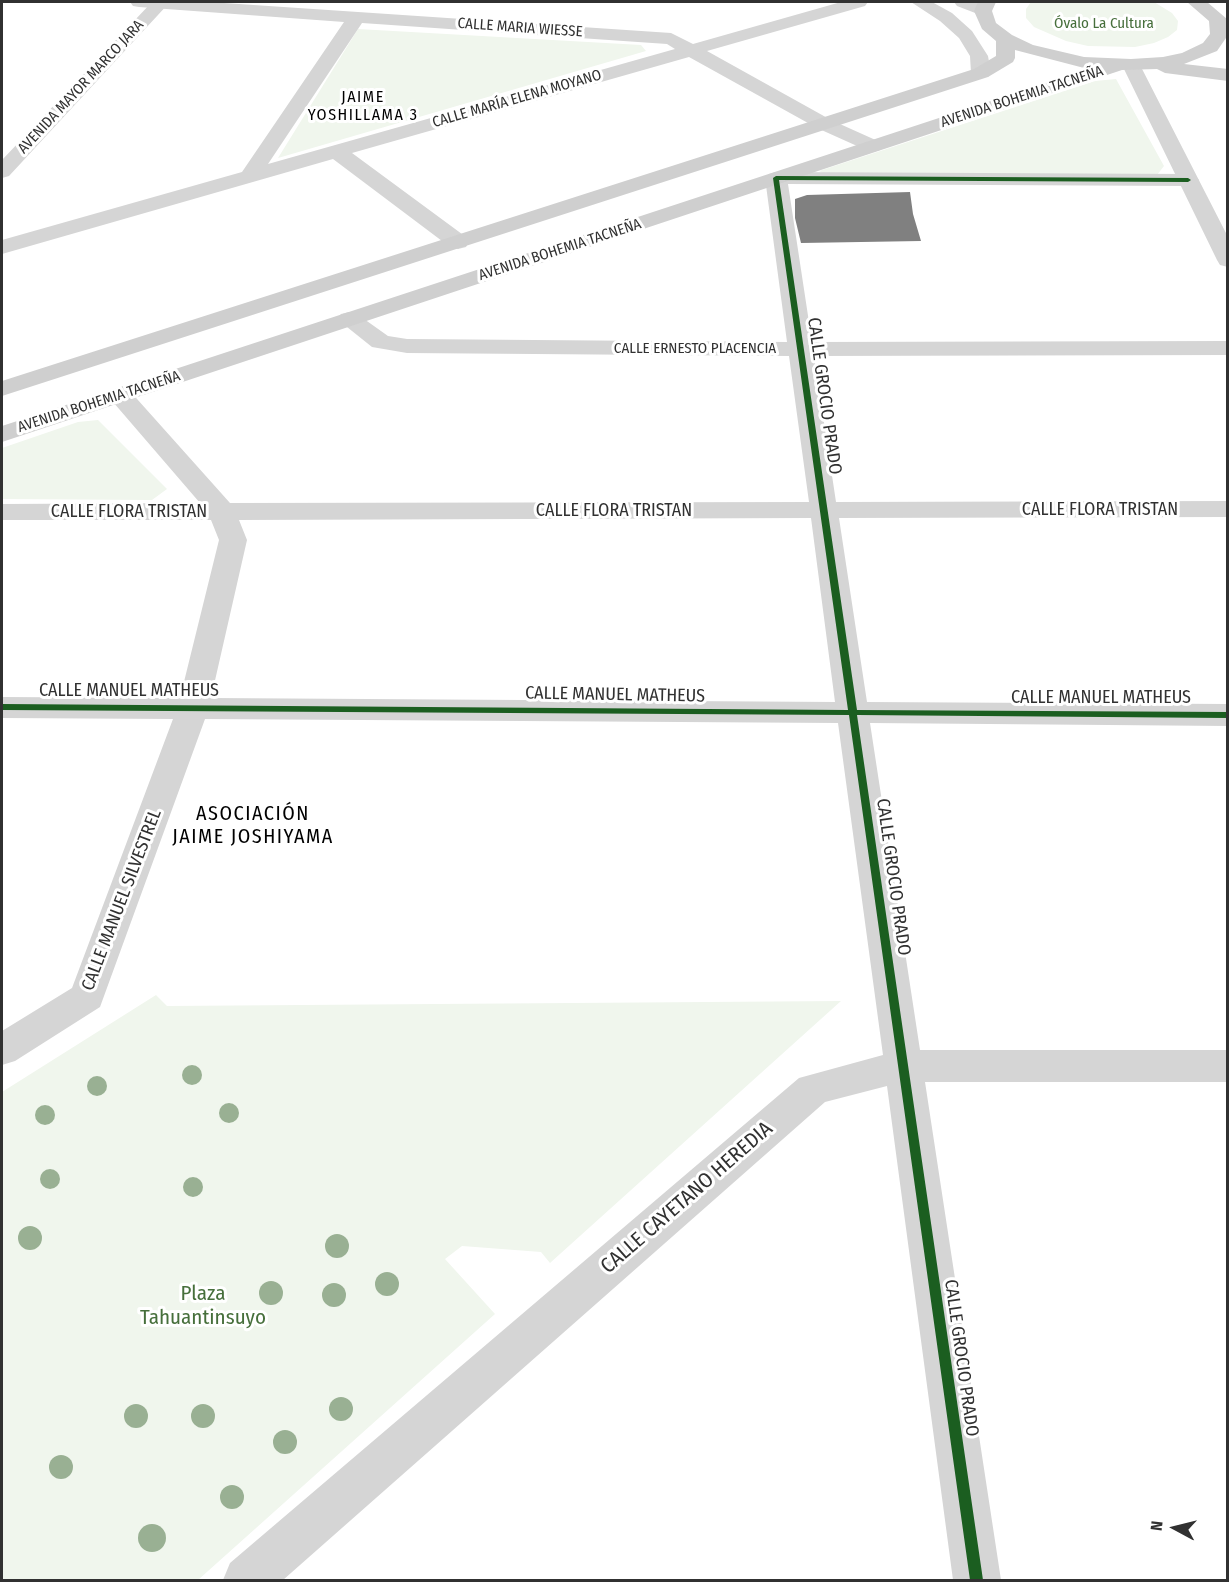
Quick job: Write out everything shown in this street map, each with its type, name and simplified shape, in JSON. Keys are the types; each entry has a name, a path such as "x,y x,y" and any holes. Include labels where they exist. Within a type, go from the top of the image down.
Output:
{"main road":[{"path":"1133,65 1188,57 1210,47 1220,34 1218,19 1196,2"},
{"path":"985,6 988,25 1005,39 1027,49 1054,57 1084,63 1133,65 1227,75"},
{"name":"AVENIDA BOHEMIA TACNEÑA","path":"2,389 981,73 1006,58 1005,39"},
{"name":"AVENIDA BOHEMIA TACNEÑA","path":"2,434 873,146 1133,65"}],"street":[{"name":"CALLE MARIA WIESSE","path":"139,2 666,38 691,48 824,124 873,146"},
{"name":"AVENIDA MAYOR MARCO JARA","path":"2,172 160,2"},
{"name":"CALLE MARÍA ELENA MOYANO","path":"2,247 691,48 859,2"},
{"path":"920,2 946,17 966,35 979,57 981,73"},
{"path":"963,2 985,6"},
{"path":"249,177 356,18"},
{"path":"1133,65 1227,260"},
{"path":"337,152 458,242"},
{"path":"776,178 1188,180"},
{"name":"CALLE GROCIO PRADO","path":"776,178 976,1581"},
{"name":"CALLE ERNESTO PLACENCIA","path":"349,319 381,342 407,346 801,349 1227,348"},
{"name":"CALLE MANUEL SILVESTREL","path":"2,1050 87,997 193,708 233,540 222,512 120,395"},
{"name":"CALLE FLORA TRISTAN","path":"2,512 1227,509"},
{"name":"CALLE MANUEL MATHEUS","path":"2,707 1227,715"},
{"name":"CALLE CAYETANO HEREDIA","path":"247,1581 813,1089 903,1066 1227,1066"}],"green space":[{"name":"Óvalo La Cultura","path":"1031,2 1154,2 1172,13 1178,21 1177,30 1154,43 1135,47 1088,46 1066,41 1034,27 1026,18 1026,9"},
{"path":"358,29 641,45 646,51 278,158"},
{"path":"1116,79 1164,166 1157,175 831,177 819,171 1095,81"},
{"path":"98,420 167,489 152,500 2,499 2,448 78,422"},
{"name":"Plaza Tahuantinsuyo","path":"156,995 167,1006 841,1001 550,1263 541,1252 462,1246 445,1259 495,1314 198,1580 2,1580 2,1092"}],"building":[{"path":"910,192 913,214 921,241 801,243 795,218 795,199 807,195"}],"cycle path":[{"path":"977,1580 776,178 1188,180"},
{"path":"2,707 1228,715"}],"district":[{"name":"JAIME YOSHILLAMA 3","path":"363,107"},
{"name":"ASOCIACIÓN JAIME JOSHIYAMA","path":"253,826"}]}
